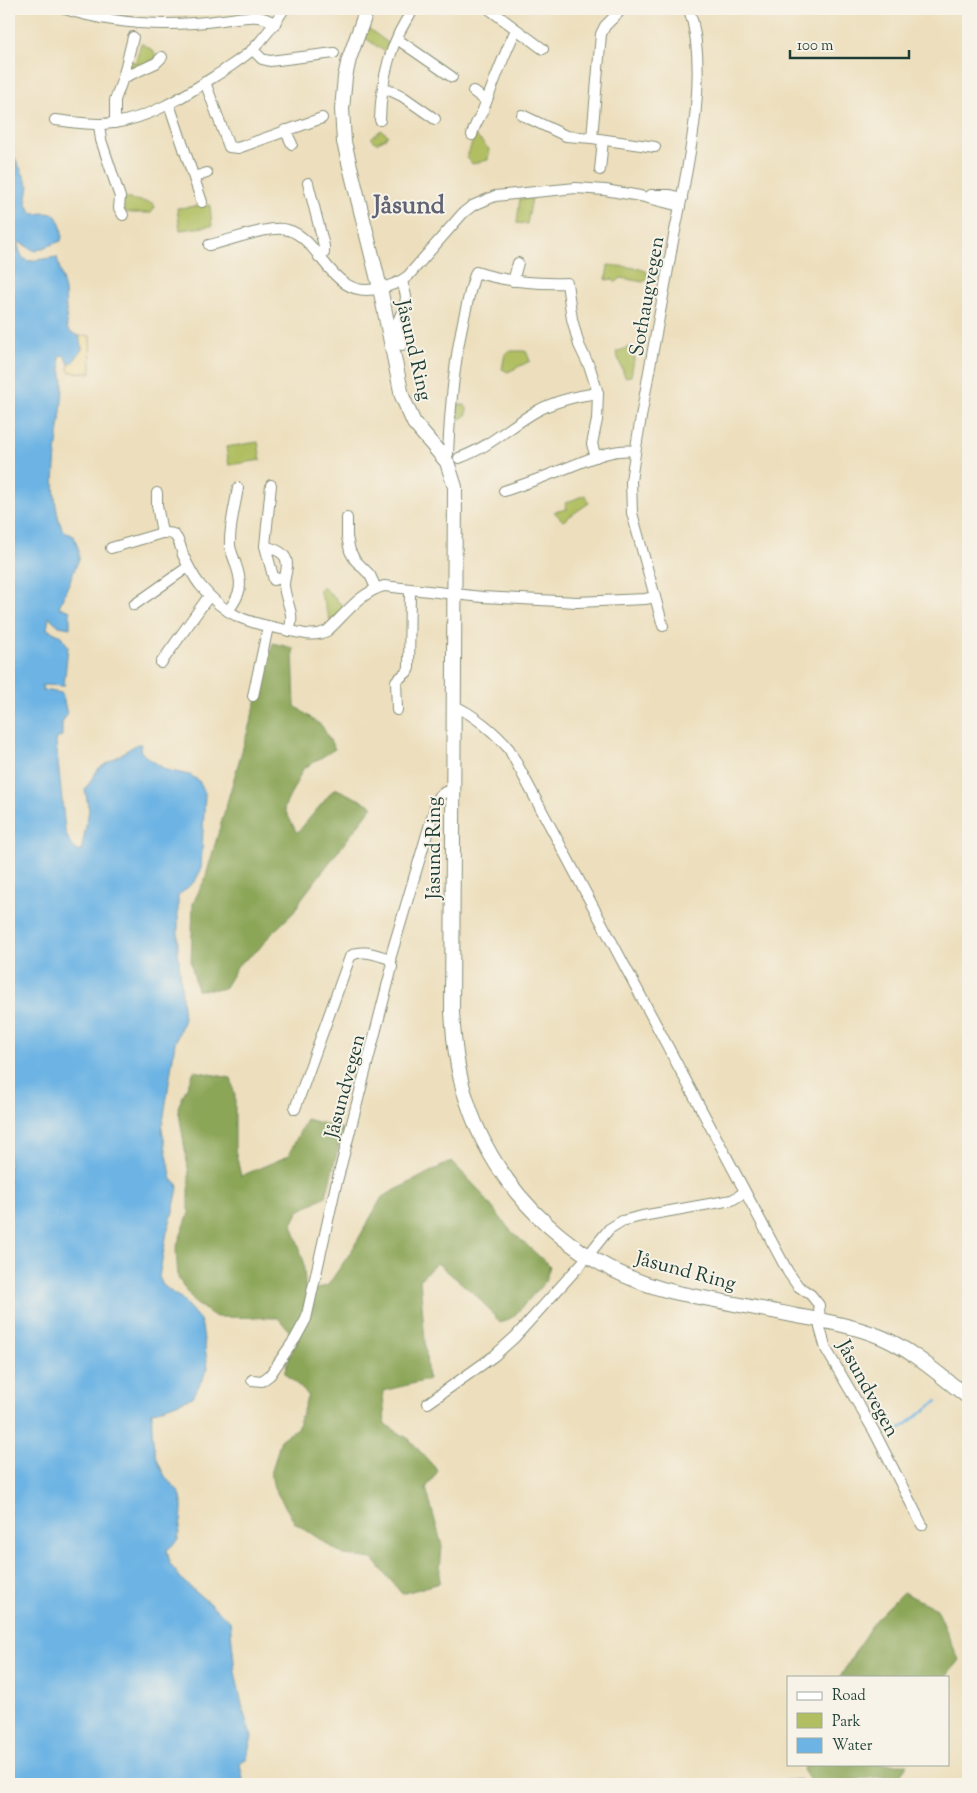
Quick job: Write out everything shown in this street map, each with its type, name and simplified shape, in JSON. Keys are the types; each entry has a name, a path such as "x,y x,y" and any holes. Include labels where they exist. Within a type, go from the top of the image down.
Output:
{"main road":[{"name":"Jåsund Ring","path":"367,9 349,59 342,98 342,125 347,155 380,288 402,396 414,423 444,458 450,469 455,487 452,1004 454,1042 462,1087 471,1114 496,1165 514,1190 545,1223 587,1256 628,1276 659,1288 819,1320 882,1338 914,1355 968,1397"}],"street":[{"path":"66,9 119,22 154,24 204,23 262,16 275,24"},
{"path":"55,120 99,125 115,123 169,104 252,50 275,24 284,9"},
{"path":"380,120 387,68 402,28 414,9"},
{"path":"489,9 543,49"},
{"path":"592,138 601,34 604,26 622,9"},
{"name":"Sothaugvegen","path":"664,626 632,513 631,481 694,119 699,64 694,22 689,9"},
{"path":"472,135 474,125 486,102 504,52 516,30"},
{"path":"115,123 115,100 123,78 133,37"},
{"path":"397,39 452,77"},
{"path":"252,50 267,61 313,49 334,52"},
{"path":"123,78 156,62 162,57"},
{"path":"205,82 229,147 238,148 322,118"},
{"path":"383,87 402,96 435,118"},
{"path":"473,91 486,102"},
{"path":"169,104 202,202"},
{"path":"522,115 566,136 655,148"},
{"path":"99,125 101,140 120,197 118,208 123,215"},
{"path":"285,130 292,144"},
{"path":"600,170 603,140"},
{"path":"194,177 207,173"},
{"path":"308,183 324,246 324,253 319,257"},
{"path":"209,245 271,229 285,229 298,234 335,275 346,284 365,290 380,288 402,281 454,221 472,206 488,198 576,188 605,190 681,202"},
{"path":"513,281 518,263"},
{"path":"444,458 448,454 452,392 459,340 471,284 476,272 495,278 537,284 567,283 572,319 579,345 590,368 598,393 597,420 592,444 596,457"},
{"path":"402,281 406,296 405,305 398,321 402,345"},
{"path":"459,458 480,450 542,408 583,395 598,393"},
{"path":"504,491 615,451 635,452"},
{"path":"271,485 265,546 274,580 285,577"},
{"path":"228,611 236,600 240,587 238,571 230,548 231,529 238,488"},
{"path":"157,493 162,533"},
{"path":"347,518 347,537 350,551 355,560 370,575 376,588"},
{"path":"111,548 162,533 171,533 176,536 188,567 209,596 228,611 251,623 315,635 327,631 354,604 376,588 388,586 455,594 577,602 645,599 654,592"},
{"path":"265,546 282,553 287,564 284,586 292,617 289,631"},
{"path":"134,605 188,567"},
{"path":"397,710 396,681 409,668 410,590"},
{"path":"161,663 209,596"},
{"path":"253,696 268,627"},
{"name":"Jåsundvegen","path":"454,706 463,709 509,748 788,1272 798,1286 811,1295 819,1305 820,1331 826,1348 874,1431 922,1525"},
{"name":"Jåsundvegen","path":"252,1380 262,1381 270,1375 306,1319 330,1208 392,967 390,959 438,797 445,792 454,792"},
{"path":"295,1109 350,956 359,952 390,959"},
{"path":"428,1403 494,1356 515,1337 609,1229 622,1221 642,1216 732,1200 745,1192"}],"green space":[{"path":"368,28 391,45 388,54 365,38"},
{"path":"141,43 153,51 156,58 135,70 130,69 128,61 136,62"},
{"path":"381,130 388,135 376,143 371,138"},
{"path":"475,135 489,149 488,160 472,164 467,157"},
{"path":"123,198 153,203 155,207 151,213 126,212 121,209"},
{"path":"520,198 532,198 527,224 517,223"},
{"path":"210,205 212,226 180,230 177,208"},
{"path":"608,265 637,268 646,271 649,278 643,282 621,278 616,282 613,279 606,280"},
{"path":"629,347 636,349 631,376 625,377 616,352"},
{"path":"508,351 526,351 530,361 508,372 502,369 505,354"},
{"path":"465,405 467,409 467,414 458,421 455,417 455,406"},
{"path":"258,442 261,460 229,465 226,447"},
{"path":"585,495 589,503 563,521 554,512 567,509 565,503"},
{"path":"322,586 345,608 331,623 319,590"},
{"path":"273,643 293,648 295,706 322,726 335,749 303,769 284,808 297,833 335,788 373,806 302,898 294,912 270,935 258,950 238,965 224,989 197,990 191,963 193,903 205,879"},
{"path":"194,1071 231,1078 235,1096 235,1149 241,1176 288,1156 306,1119 343,1129 326,1196 299,1211 292,1224 303,1259 306,1293 328,1285 352,1250 382,1197 451,1161 477,1188 510,1230 550,1266 545,1282 513,1317 500,1323 478,1297 437,1263 420,1279 428,1380 383,1391 385,1424 409,1439 438,1471 426,1488 442,1546 439,1583 402,1594 373,1559 344,1555 295,1523 274,1488 271,1474 281,1439 297,1428 308,1395 284,1372 296,1339 278,1318 216,1317 195,1303 178,1278 176,1248 189,1213 189,1174 178,1107"},
{"path":"903,1592 937,1609 959,1660 947,1676 841,1676 874,1621"},
{"path":"804,1766 907,1766 900,1775 839,1781 834,1784 812,1784 803,1770"}],"sand":[{"path":"79,336 90,336 91,373 70,372 68,370 69,364 82,349"}],"water":[{"path":"9,140 13,154 29,186 26,202 32,214 54,214 62,231 61,241 35,251 19,242 20,253 24,259 29,261 57,257 65,291 67,328 70,332 79,336 82,349 74,361 69,364 65,356 61,355 59,357 63,384 54,478 55,496 63,531 74,536 79,551 79,559 59,607 70,611 70,628 59,626 49,617 47,629 61,636 68,646 64,686 42,685 43,690 62,693 67,714 62,723 62,736 56,742 65,830 73,847 81,852 89,810 85,790 98,769 137,744 141,744 140,750 144,755 166,770 190,775 199,781 205,793 201,870 195,881 178,896 178,950 184,1019 175,1043 162,1129 172,1180 177,1183 178,1188 167,1232 159,1277 163,1285 181,1298 200,1320 208,1368 193,1397 152,1412 152,1428 158,1461 167,1479 180,1494 182,1502 178,1540 167,1550 170,1564 183,1581 230,1621 235,1672 244,1714 252,1737 246,1759 240,1765 244,1784 9,1784"},
{"path":"793,1779 800,1780 803,1784 772,1784"}],"waterway":[{"path":"899,1430 937,1401"}],"district":[{"name":"Jåsund","path":"409,204"}]}
